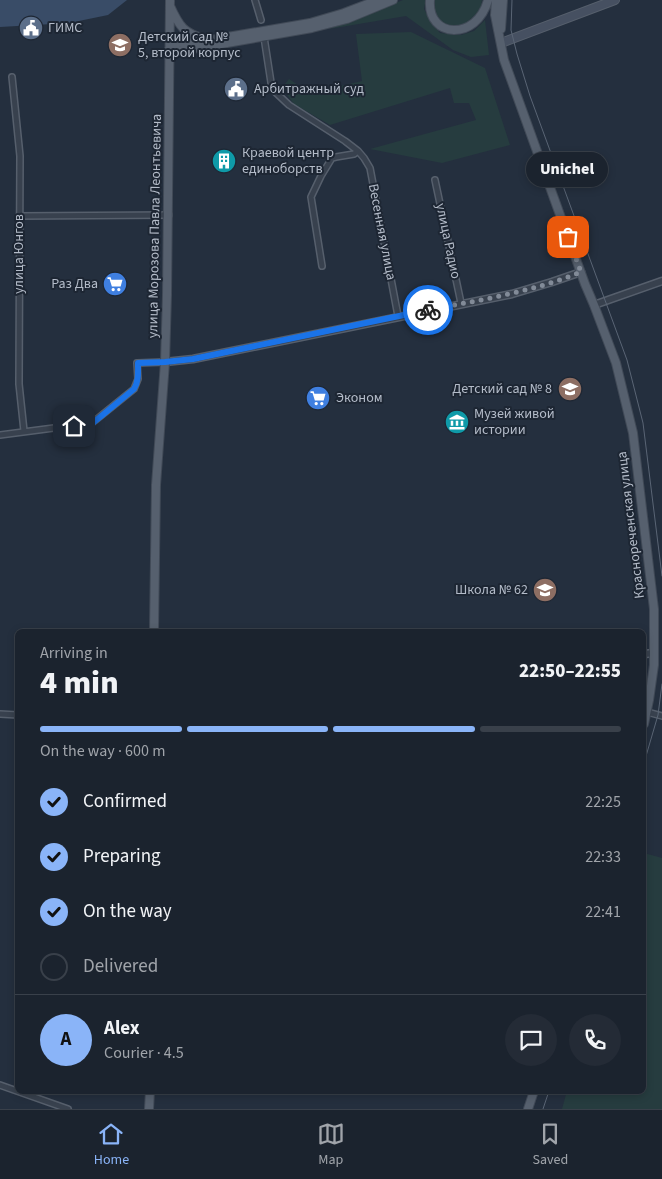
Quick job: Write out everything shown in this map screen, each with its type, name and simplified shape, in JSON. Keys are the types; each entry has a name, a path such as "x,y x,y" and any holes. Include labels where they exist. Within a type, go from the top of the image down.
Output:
{"main road":[{"path":"169,49 178,43 210,40 310,23 378,0"},
{"path":"169,49 181,51 312,28 348,19 393,0"},
{"path":"430,0 431,11 437,22 450,30 458,30 465,29 473,24 484,12 488,0"},
{"path":"501,43 503,0"},
{"path":"501,43 615,0"},
{"path":"170,2 183,29 194,36 210,40"},
{"name":"улица Морозова Павла Леонтьевича","path":"154,629 156,485 165,362 169,216 170,2"},
{"path":"495,3 495,15 501,43"},
{"name":"Краснореченская улица","path":"501,43 504,60 585,284 616,363 633,433 654,608 654,653 651,690 646,716"},
{"path":"148,1109 150,1094"},
{"path":"528,1109 533,1094"}],"street":[{"path":"255,0 261,20"},
{"path":"264,37 272,89 289,105 358,151 332,158 311,197 322,266"},
{"name":"улица Юнгов","path":"12,77 20,156 19,384 24,431"},
{"name":"Весенняя улица","path":"358,151 370,168 398,316"},
{"name":"улица Радио","path":"435,180 460,303"},
{"path":"19,216 169,216"},
{"path":"0,435 92,423 134,389 138,379 138,363 193,359 460,303 512,294 581,272"},
{"path":"594,305 662,282"},
{"path":"646,654 654,653"},
{"path":"647,712 662,716"},
{"path":"0,714 15,715"},
{"path":"0,1086 15,1091"},
{"path":"24,1094 68,1109"}],"green space":[{"path":"403,0 426,0 424,9 440,33 461,35 474,31 485,20 489,55 471,57 453,50 406,16 329,29"},
{"path":"434,0 482,0 481,8 463,26 451,26 441,22 435,14"},
{"path":"411,32 485,68 510,145 442,163 370,149 476,120 469,103 454,103 450,88 330,125 294,104 282,88 289,79 310,93 362,81 356,34"},
{"path":"646,854 662,858 662,1109 562,1109 566,1094 646,1094"}],"water":[{"path":"0,0 127,0 108,15 69,23 0,27"}],"tram line":[{"path":"512,0 511,30 530,96 627,360 643,423 662,576"},
{"path":"646,756 658,715 662,684"},
{"path":"543,1109 548,1094"}],"way so far":[{"path":"428,310 512,294 581,272 568,237"}],"place":[{"name":"ГИМС","path":"31,28"},
{"name":"Детский сад № 5, второй корпус","path":"120,45"},
{"name":"Арбитражный суд","path":"236,89"},
{"name":"Краевой центр единоборств","path":"224,161"},
{"name":"Unichel","path":"568,237"},
{"name":"Раз Два","path":"115,284"},
{"name":"Детский сад № 8","path":"570,389"},
{"name":"Эконом","path":"318,398"},
{"name":"Музей живой истории","path":"457,422"},
{"name":"Школа № 62","path":"545,590"}],"route":[{"path":"74,426 94,422 130,393 137,383 138,363 193,359 428,310"}]}
